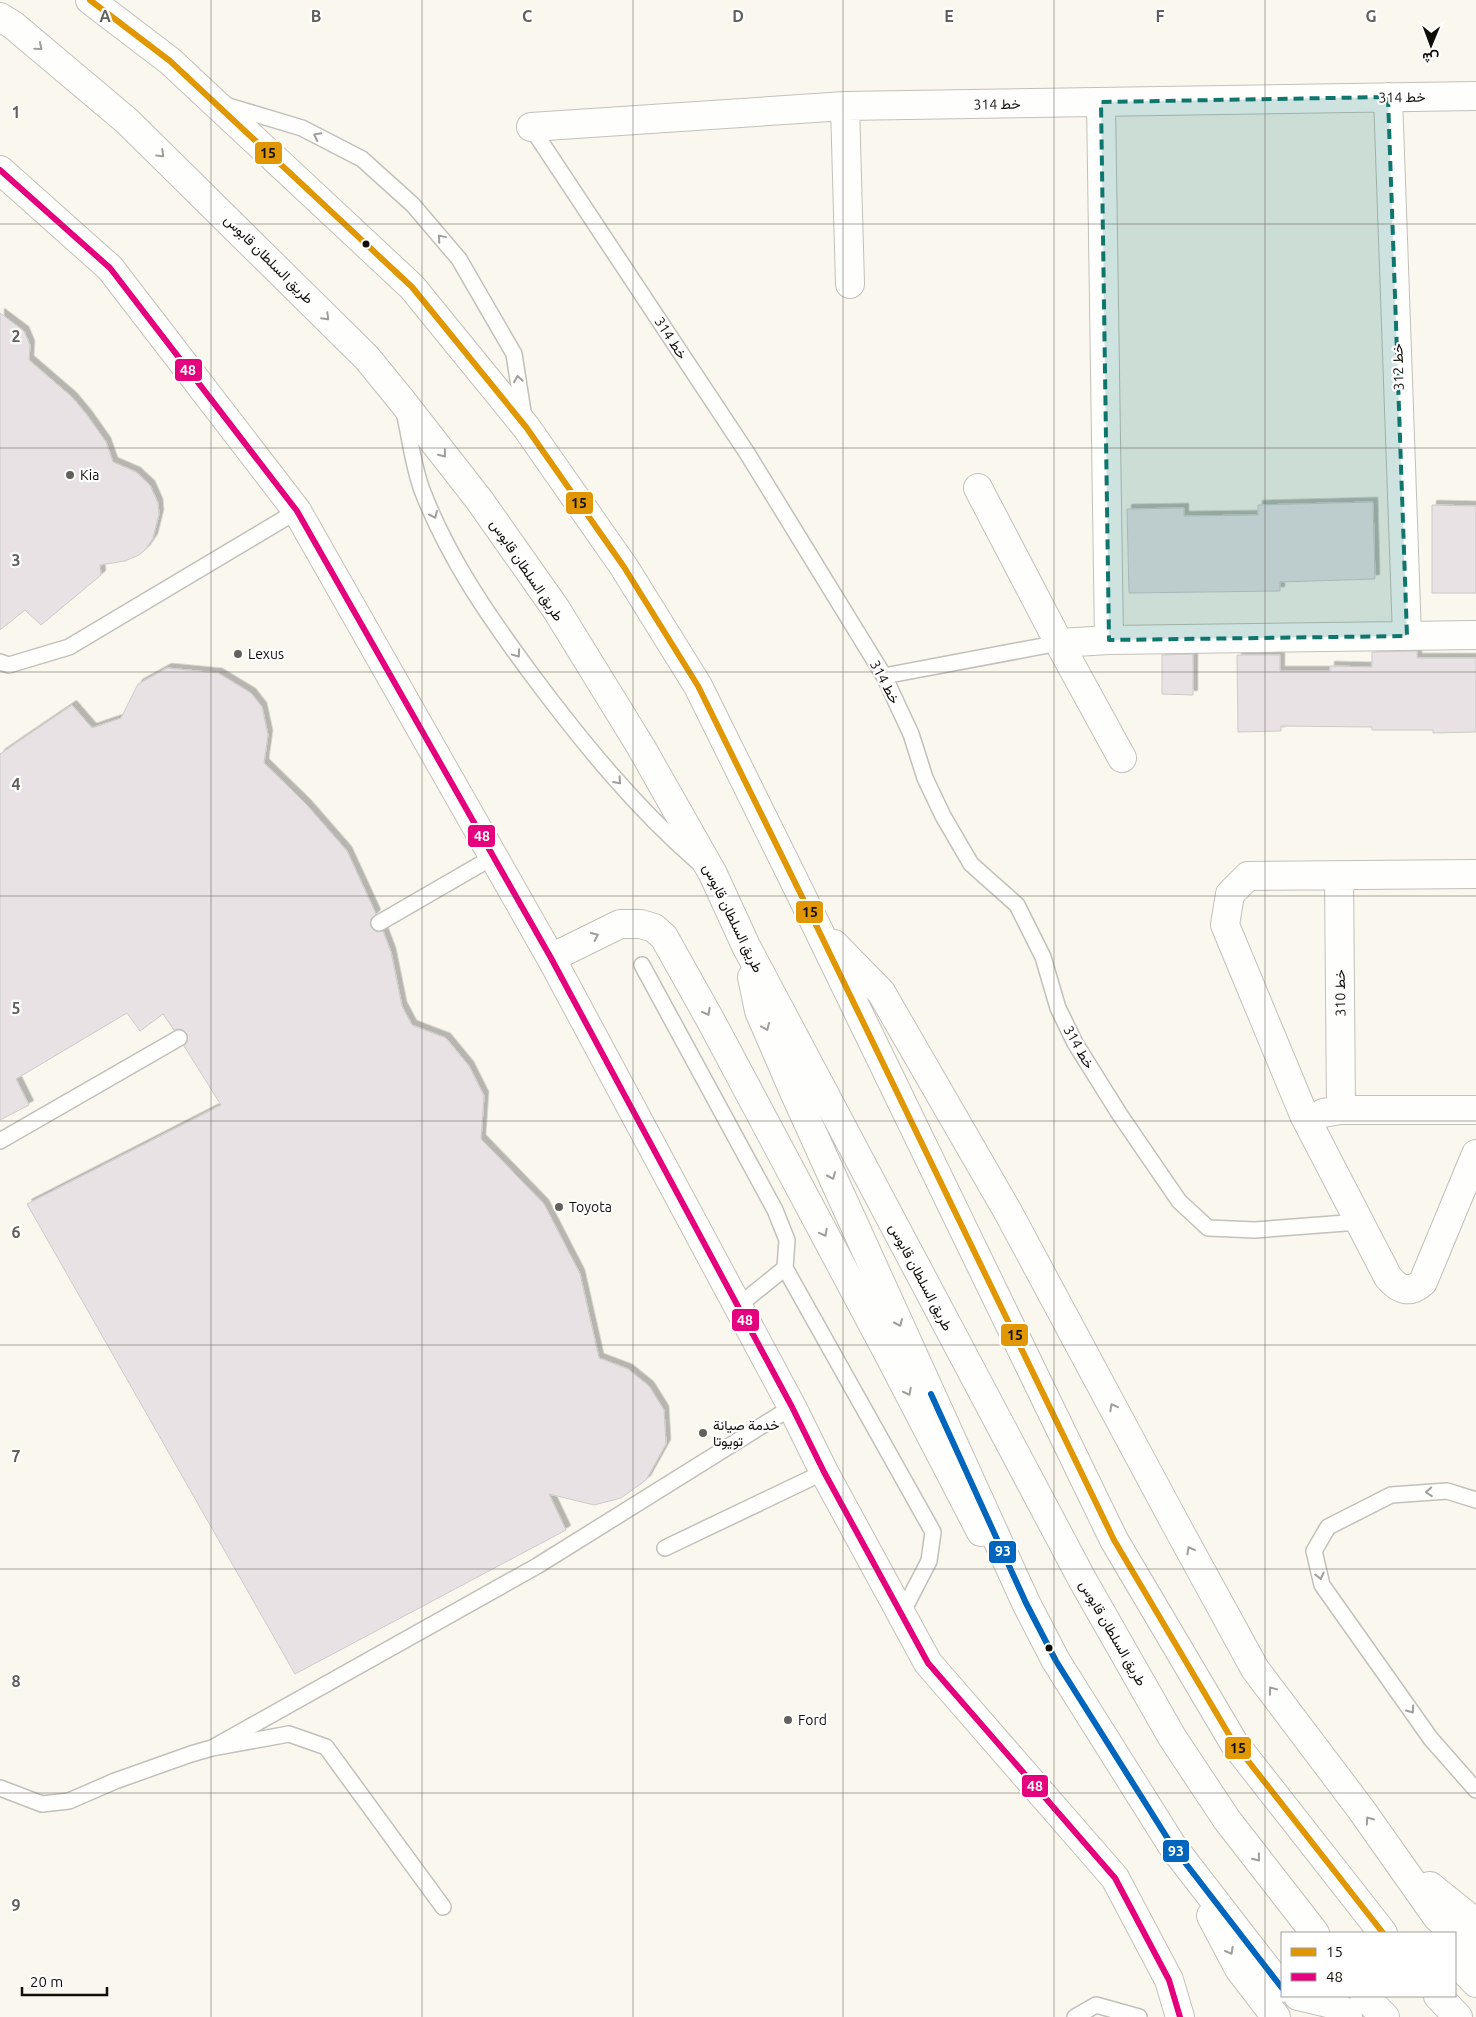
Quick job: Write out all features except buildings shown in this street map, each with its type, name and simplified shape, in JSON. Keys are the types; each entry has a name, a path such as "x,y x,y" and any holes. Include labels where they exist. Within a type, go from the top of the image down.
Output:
{"main road":[{"path":"90,0 170,61 412,287 526,427 624,566 698,686 1114,1540 1234,1743 1382,1932"},
{"name":"طريق السلطان قابوس","path":"0,17 13,25 134,128 367,358 480,501 556,609 641,747 712,874 746,946 1082,1579 1172,1737 1227,1820 1314,1932"},
{"name":"خط 314","path":"531,127 845,106 1476,96"},
{"name":"خط 312","path":"1388,97 1407,636"},
{"path":"1100,102 1109,640"},
{"path":"845,106 850,284"},
{"path":"0,170 110,268 296,511 551,958 792,1407 824,1472 928,1663 1115,1878 1169,1980 1180,2017"},
{"path":"978,488 1122,758"},
{"path":"1059,643 1109,640 1476,635"},
{"path":"1476,874 1248,876 1230,894 1225,924 1304,1115 1388,1277 1393,1283 1404,1290 1418,1287 1422,1282 1476,1154"},
{"name":"خط 310","path":"1339,876 1341,1110"},
{"path":"551,958 620,924 641,924 654,928 664,937 711,1021 884,1346 1001,1571 1026,1603"},
{"path":"816,925 881,992 1008,1212 1256,1669 1394,1855 1440,1925"},
{"path":"746,946 759,1011 1026,1603 1056,1661 1174,1847 1239,1969 1276,2017"},
{"path":"1304,1115 1341,1110 1476,1110"},
{"path":"1174,1847 1281,1987"},
{"path":"1394,1855 1454,1907 1476,1923"},
{"path":"1456,1937 1476,1953"},
{"path":"1456,1962 1476,1983"},
{"path":"1289,1997 1307,2017"},
{"path":"1302,1997 1336,2005 1348,2017"},
{"path":"1365,1997 1386,2017"},
{"path":"1439,1997 1458,2017"}],"lane":[{"path":"213,101 302,128 362,159 414,205 459,259 514,354 526,427"},
{"name":"خط 314","path":"531,127 747,453 884,676 911,734 924,778 943,816 971,864 1017,906 1043,957 1058,1008 1075,1043 1120,1115 1179,1201 1208,1228 1255,1230 1359,1222"},
{"path":"402,401 422,489 453,557 488,616 580,739 665,833 712,874"},
{"path":"0,662 9,665 69,647 296,511"},
{"path":"884,676 1059,643"},
{"path":"379,923 493,858"},
{"path":"642,965 775,1210 787,1240 785,1268 933,1532 929,1561 901,1615"},
{"path":"0,1141 179,1038"},
{"path":"738,1306 785,1268"},
{"path":"212,1748 537,1566 792,1407"},
{"path":"665,1548 824,1472"},
{"path":"1476,1500 1447,1490 1391,1495 1328,1527 1314,1551 1322,1585 1431,1739 1476,1790"},
{"path":"0,1788 42,1804 69,1801 115,1781 212,1748 289,1734 326,1747 443,1906"},
{"path":"1075,2017 1096,2005 1139,2017"}],"highlighted area":[{"path":"1388,97 1407,636 1109,640 1101,102"}],"transit line":[{"name":"15","path":"90,0 170,61 412,287 526,427 624,567 698,686 1114,1540 1234,1743 1382,1932"},
{"name":"48","path":"0,170 110,268 297,511 551,958 792,1407 824,1472 928,1663 1115,1878 1169,1980 1180,2017"},
{"name":"93","path":"931,1394 1026,1603 1056,1661 1173,1847 1281,1987"}],"place":[{"name":"Kia","path":"70,475"},
{"name":"Lexus","path":"238,654"},
{"name":"Toyota","path":"559,1207"},
{"name":"خدمة صيانة تويوتا","path":"703,1433"},
{"name":"Ford","path":"788,1720"}]}
